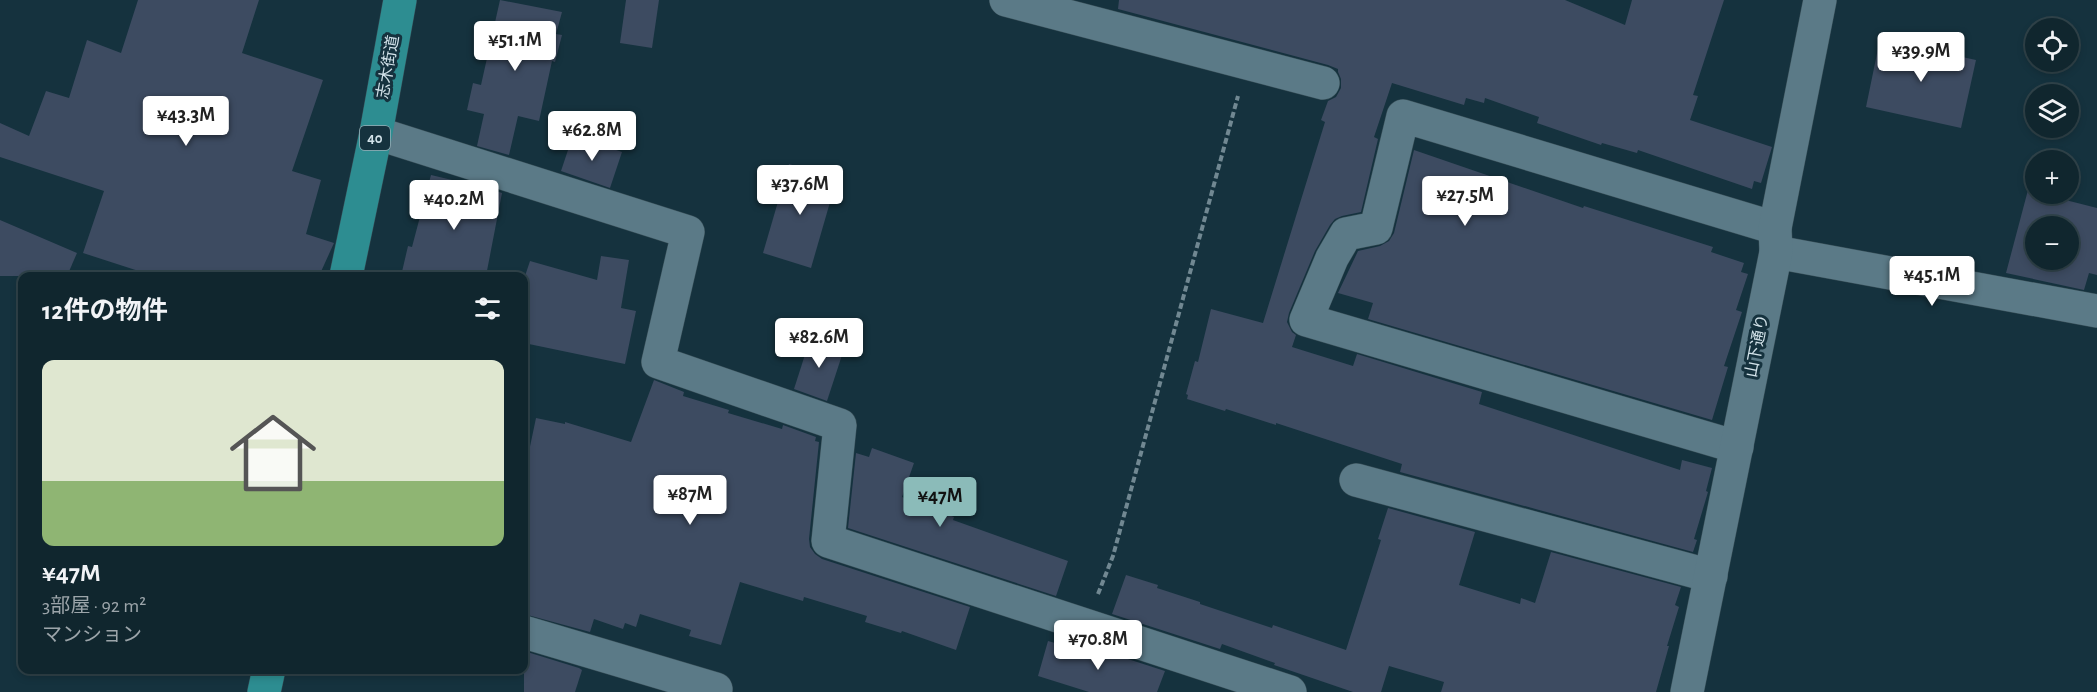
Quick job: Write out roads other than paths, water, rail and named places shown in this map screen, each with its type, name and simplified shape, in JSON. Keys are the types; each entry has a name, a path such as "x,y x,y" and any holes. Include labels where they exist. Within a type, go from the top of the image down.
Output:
{"main road":[{"name":"志木街道","path":"347,272 376,133 400,0"},
{"path":"264,692 268,674"}],"street":[{"path":"1006,0 1323,83"},
{"name":"山下通り","path":"1687,692 1737,447 1820,0"},
{"path":"1737,447 1306,320 1332,258 1346,234 1376,228 1403,116 1776,240 2097,312"},
{"path":"376,133 688,232 658,362 840,425 828,541 1290,692"},
{"path":"1356,480 1711,576"},
{"path":"528,633 716,689"}]}
